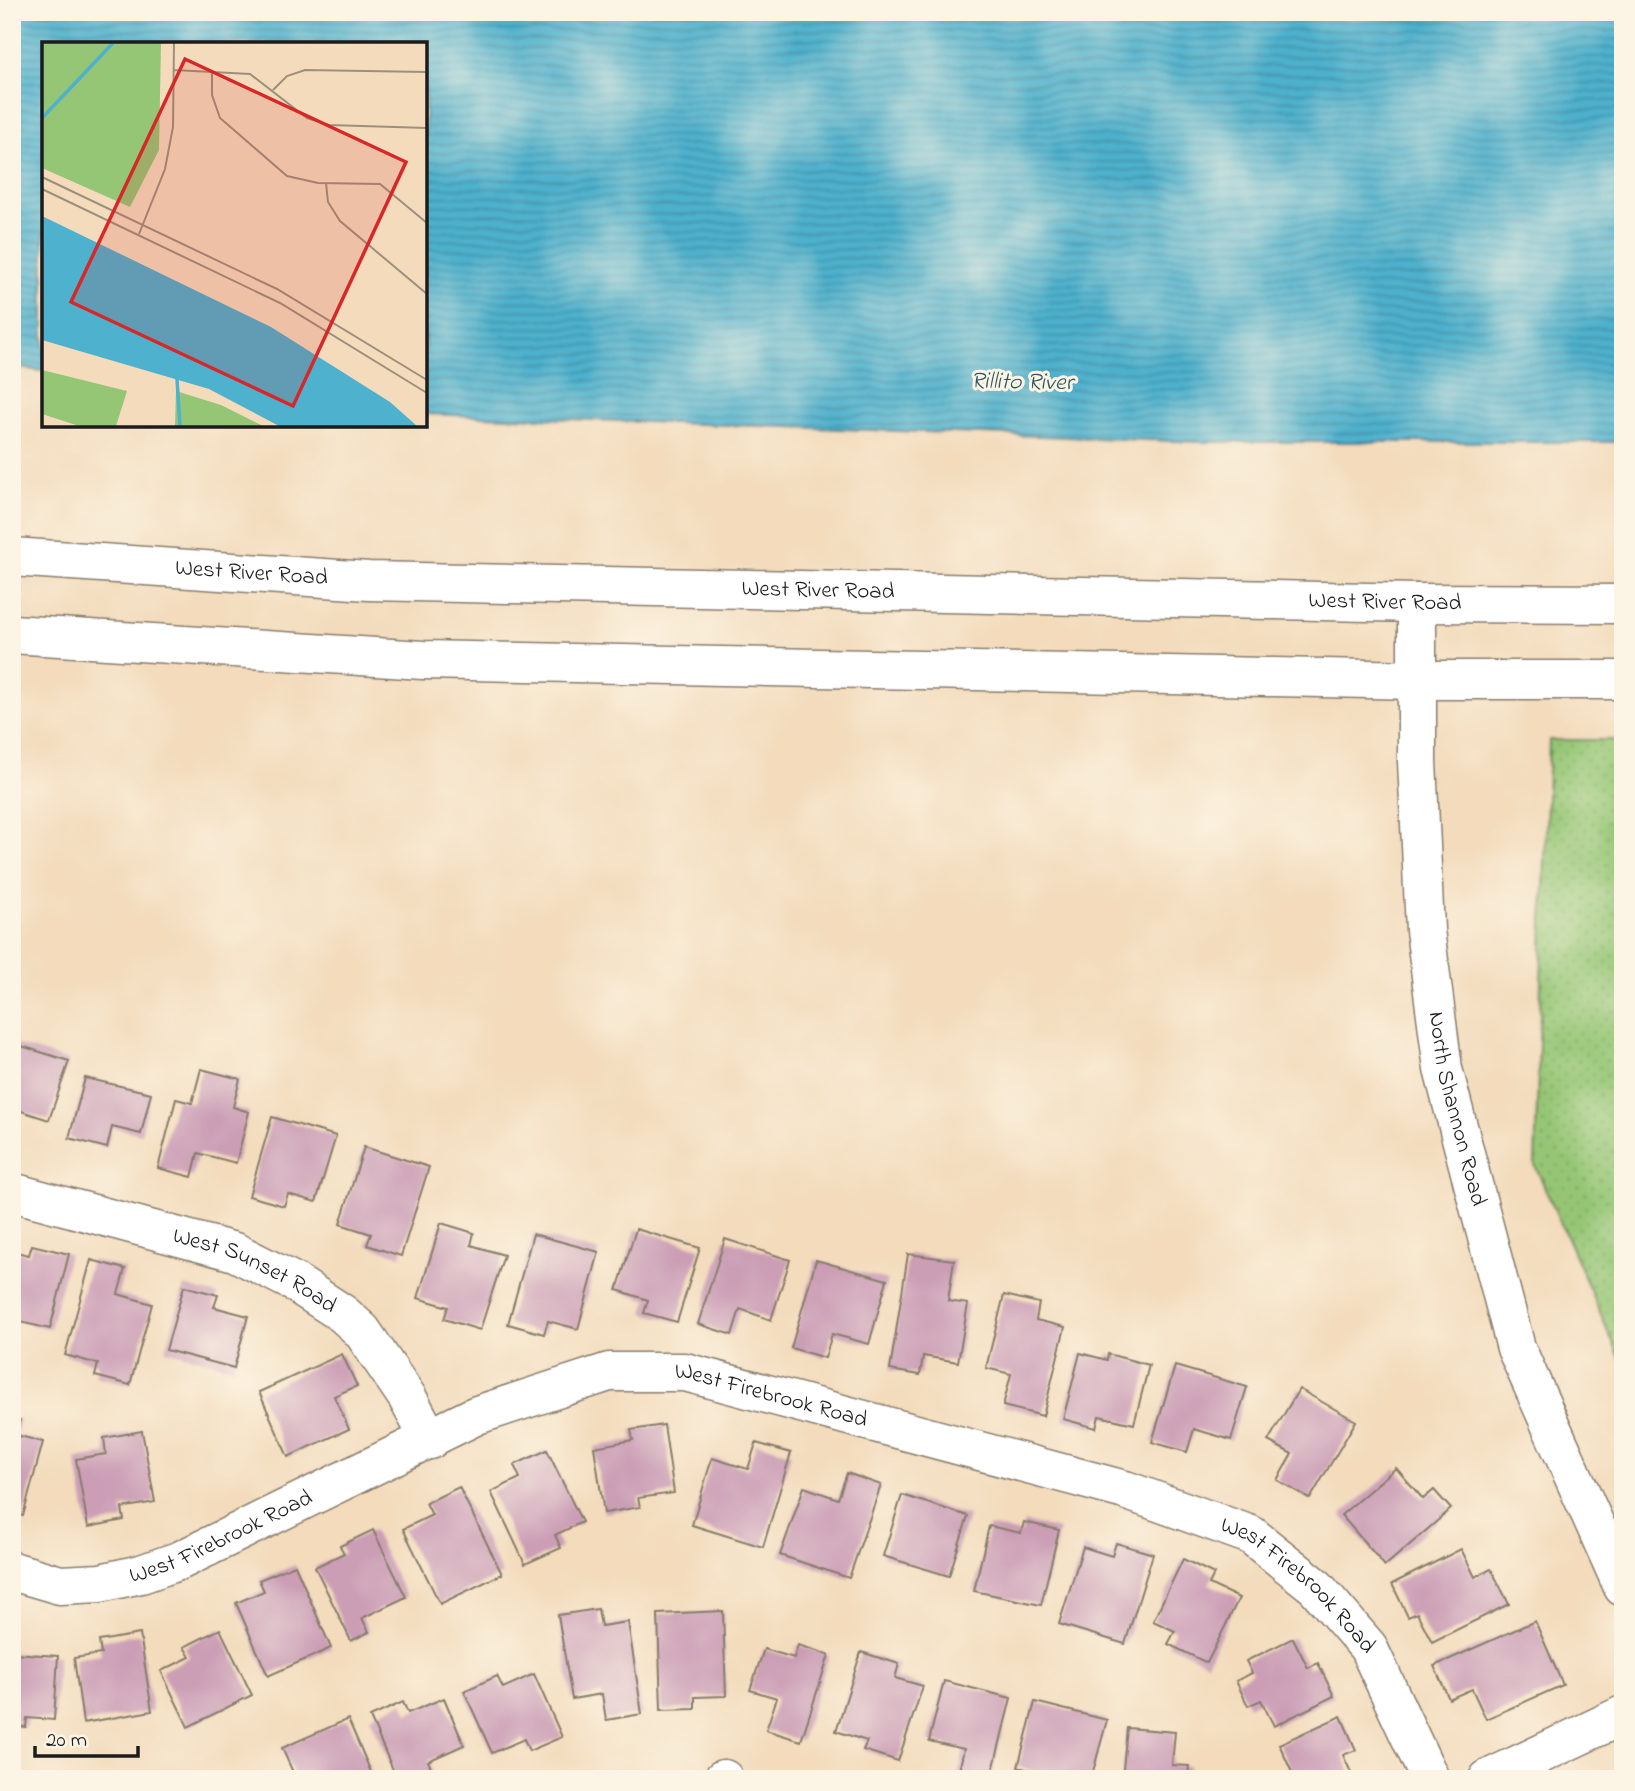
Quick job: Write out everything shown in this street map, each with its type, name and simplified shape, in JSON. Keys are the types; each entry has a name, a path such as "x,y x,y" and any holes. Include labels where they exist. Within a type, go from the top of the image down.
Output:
{"street":[{"name":"West River Road","path":"12,557 369,581 1417,603 1623,604"},
{"name":"North Shannon Road","path":"1417,603 1417,761 1425,930 1443,1069 1516,1348 1623,1587"},
{"path":"12,634 423,660 1418,680 1623,680"},
{"name":"West Sunset Road","path":"12,1192 234,1252 294,1282 343,1314 362,1331 407,1397 429,1440"},
{"name":"West Firebrook Road","path":"12,1571 60,1585 100,1583 141,1574 181,1560 478,1415 609,1372 685,1372 1125,1490 1251,1535 1316,1587 1368,1647 1430,1779"},
{"path":"1488,1779 1623,1716"}],"green space":[{"path":"1549,740 1623,740 1623,1365 1535,1165"}],"water":[{"name":"Rillito River","path":"12,12 1623,12 1623,442 1203,442 427,414 427,42 42,42 42,371 12,367"}],"building":[{"path":"12,1043 69,1061 49,1120 15,1109 12,1116"},
{"path":"201,1069 240,1079 233,1107 249,1112 236,1163 198,1153 192,1177 158,1168 176,1099 192,1103"},
{"path":"85,1078 151,1093 141,1134 112,1127 107,1148 69,1138"},
{"path":"272,1117 336,1136 316,1202 288,1194 284,1206 249,1196"},
{"path":"364,1147 429,1167 401,1256 367,1245 371,1234 340,1224"},
{"path":"441,1223 474,1233 471,1245 504,1255 480,1330 444,1319 448,1307 418,1298"},
{"path":"636,1229 700,1248 677,1322 644,1313 648,1300 617,1290"},
{"path":"533,1234 599,1252 578,1329 548,1321 544,1334 508,1324"},
{"path":"725,1239 790,1260 771,1320 740,1309 732,1335 698,1324"},
{"path":"32,1245 69,1254 50,1329 12,1320 12,1251 29,1255"},
{"path":"908,1254 954,1260 948,1301 968,1304 958,1362 923,1356 920,1375 890,1370"},
{"path":"91,1260 125,1269 118,1294 152,1304 130,1385 95,1376 98,1364 65,1355"},
{"path":"816,1260 887,1280 869,1344 832,1334 825,1358 791,1348"},
{"path":"184,1286 218,1295 214,1307 248,1316 234,1368 166,1350"},
{"path":"1004,1295 1039,1303 1036,1320 1065,1327 1043,1416 1003,1406 1011,1374 986,1368"},
{"path":"1080,1353 1107,1360 1108,1354 1149,1365 1134,1424 1099,1416 1096,1428 1063,1419"},
{"path":"342,1354 357,1386 334,1396 349,1429 288,1457 259,1392"},
{"path":"1175,1366 1247,1387 1231,1440 1194,1429 1187,1452 1152,1442"},
{"path":"1299,1389 1356,1421 1310,1499 1277,1480 1292,1454 1268,1441"},
{"path":"12,1418 20,1420 16,1435 43,1442 23,1516 12,1513"},
{"path":"664,1425 674,1493 638,1498 640,1507 604,1513 594,1447 633,1440 631,1430"},
{"path":"142,1431 155,1502 122,1508 124,1520 88,1527 76,1459 106,1454 104,1438"},
{"path":"756,1443 791,1453 763,1547 692,1525 712,1458 748,1469"},
{"path":"547,1450 582,1522 555,1535 561,1548 525,1564 491,1492 520,1478 514,1465"},
{"path":"1396,1468 1423,1499 1434,1490 1451,1509 1385,1566 1341,1515"},
{"path":"847,1473 881,1485 849,1578 780,1555 804,1487 838,1499"},
{"path":"459,1487 502,1574 440,1604 403,1529 432,1515 426,1503"},
{"path":"902,1495 968,1516 949,1576 883,1556"},
{"path":"1024,1522 1059,1530 1041,1605 974,1591 989,1526 1021,1533"},
{"path":"373,1530 406,1597 362,1618 369,1632 351,1641 315,1567 344,1553 340,1546"},
{"path":"1116,1543 1153,1554 1125,1644 1059,1624 1083,1547 1112,1556"},
{"path":"1461,1549 1475,1577 1491,1569 1509,1604 1432,1642 1417,1613 1408,1617 1392,1584"},
{"path":"1183,1559 1214,1574 1209,1584 1239,1598 1207,1663 1168,1644 1175,1631 1153,1621"},
{"path":"295,1565 331,1648 268,1676 236,1603 264,1591 259,1580"},
{"path":"598,1609 601,1626 628,1622 642,1714 606,1720 602,1694 572,1699 558,1615"},
{"path":"723,1611 726,1696 695,1697 695,1709 661,1710 658,1614"},
{"path":"1535,1621 1563,1685 1486,1719 1472,1689 1449,1699 1434,1666"},
{"path":"220,1629 252,1695 188,1727 161,1671 190,1657 184,1647"},
{"path":"140,1634 152,1711 83,1723 74,1658 101,1654 99,1641"},
{"path":"1293,1638 1308,1668 1318,1663 1334,1696 1274,1726 1261,1700 1248,1706 1236,1681 1252,1673 1246,1661"},
{"path":"798,1645 829,1655 801,1741 766,1730 777,1698 750,1690 764,1649 794,1658"},
{"path":"861,1652 899,1664 895,1678 923,1686 898,1761 863,1750 867,1741 836,1731"},
{"path":"12,1653 58,1656 54,1720 27,1718 26,1727 12,1726"},
{"path":"534,1674 562,1737 529,1751 524,1739 492,1753 464,1691 497,1676 503,1688"},
{"path":"944,1681 1011,1698 991,1779 973,1779 958,1775 964,1749 929,1741"},
{"path":"444,1698 464,1745 428,1761 436,1779 397,1779 370,1717 403,1702 408,1713"},
{"path":"1035,1702 1107,1720 1091,1779 1054,1779 1055,1777 1018,1767"},
{"path":"1341,1716 1356,1750 1343,1755 1354,1779 1295,1779 1279,1744"},
{"path":"348,1719 374,1779 296,1779 282,1748"},
{"path":"1127,1728 1175,1732 1172,1765 1189,1766 1188,1779 1122,1779"}]}
